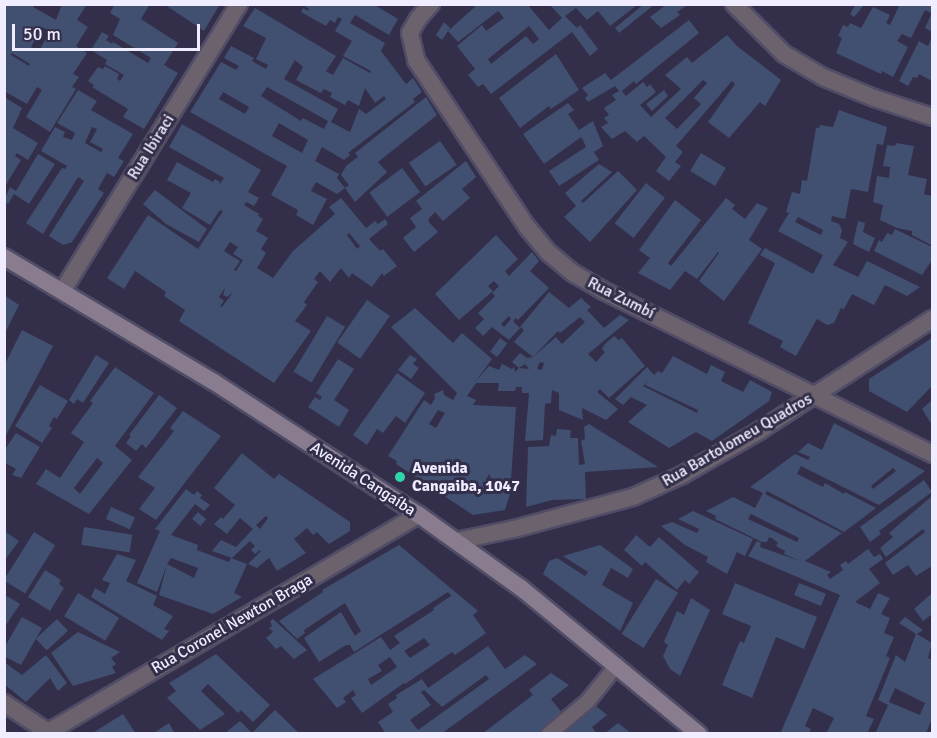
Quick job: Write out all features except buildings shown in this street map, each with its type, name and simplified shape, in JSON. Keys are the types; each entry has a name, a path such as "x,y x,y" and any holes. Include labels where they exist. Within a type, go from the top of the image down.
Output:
{"main road":[{"name":"Avenida Cangaíba","path":"4,257 63,290 214,382 419,515 521,588 699,734"}],"street":[{"name":"Rua Ibiraci","path":"63,290 239,4"},
{"name":"Rua Zumbí","path":"431,4 410,33 416,60 527,227 549,253 573,273 602,290 816,394 933,454"},
{"path":"734,4 784,54 823,78 874,98 933,117"},
{"name":"Rua Bartolomeu Quadros","path":"456,541 514,529 633,497 682,475 933,320"},
{"name":"Rua Coronel Newton Braga","path":"48,733 419,515"},
{"path":"4,703 48,733"}],"lane":[{"path":"549,734 588,701 617,665"}],"place":[{"name":"Avenida Cangaiba, 1047","path":"400,477"}]}
